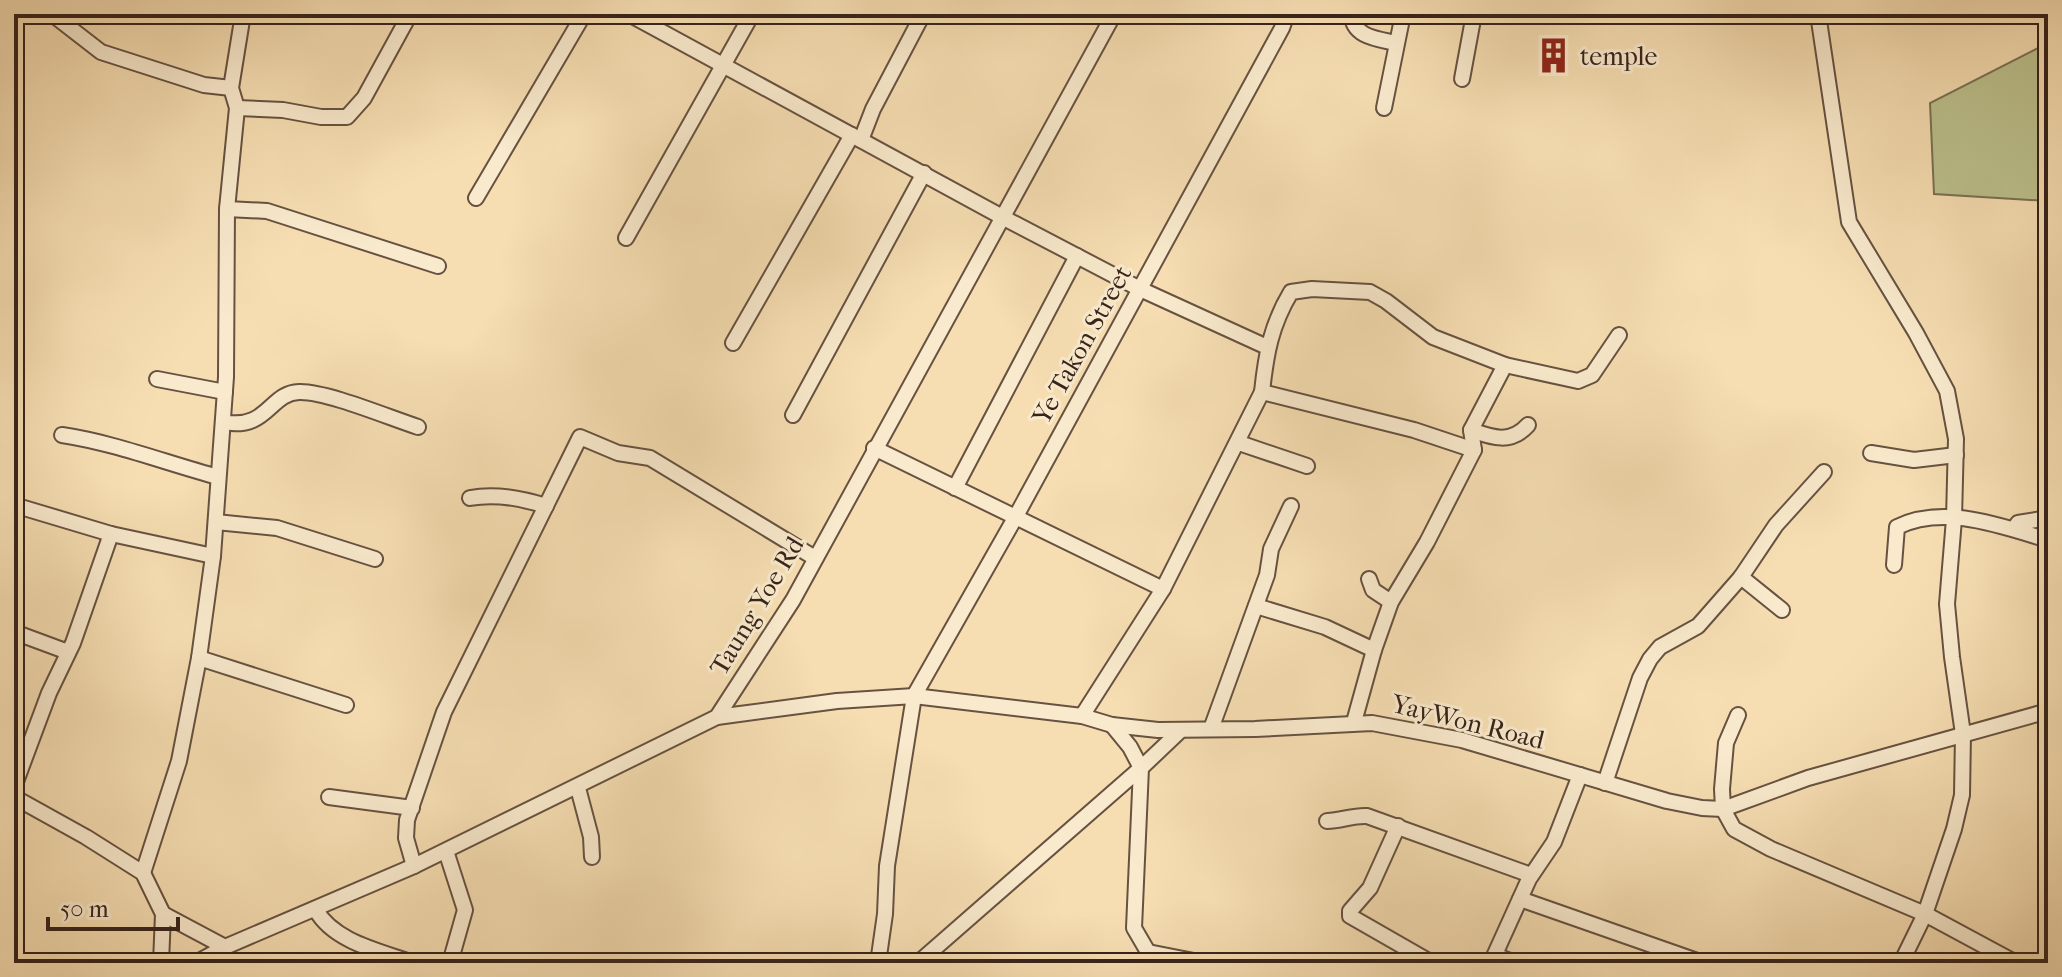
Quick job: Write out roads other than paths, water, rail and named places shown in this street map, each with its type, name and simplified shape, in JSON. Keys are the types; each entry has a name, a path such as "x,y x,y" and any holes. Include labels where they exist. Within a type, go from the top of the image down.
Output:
{"street":[{"path":"52,14 101,52 204,85 231,88"},
{"path":"143,873 179,761 199,658 213,556 225,392 227,209 237,108 231,88 243,14"},
{"path":"237,108 347,117 364,98 410,14"},
{"path":"476,198 584,14"},
{"path":"629,14 1140,289 1267,347"},
{"path":"626,238 752,14"},
{"path":"733,343 857,138 923,14"},
{"name":"Taung Yoe Rd","path":"199,963 225,947 446,851 717,717 769,640 1114,14"},
{"name":"Ye Takon Street","path":"914,696 1015,518 1287,14"},
{"path":"1352,14 1351,21 1356,29 1367,36 1396,43"},
{"path":"1384,108 1403,14"},
{"path":"1462,79 1474,14"},
{"path":"1818,14 1849,222 1947,391 1956,455 1947,604 1963,734 1962,795 1954,829 1925,914 1901,963"},
{"path":"793,415 924,173"},
{"path":"227,209 267,211 438,266"},
{"path":"955,488 1077,256"},
{"path":"1082,716 1163,589 1239,440 1262,392 1267,347 1279,313 1291,292 1312,289 1370,292 1433,337 1505,365 1578,381 1592,375 1619,335"},
{"path":"1354,722 1391,602 1427,542 1474,450 1471,430 1505,365"},
{"path":"157,379 225,392"},
{"path":"223,422 235,425 251,423 287,395 300,392 321,395 418,427"},
{"path":"1262,392 1414,430 1474,450"},
{"path":"1471,430 1507,439 1521,433 1528,425"},
{"path":"62,435 97,440 218,477"},
{"path":"414,866 406,838 407,820 444,712 580,437 618,453 650,458 815,558"},
{"path":"1239,440 1242,444 1307,466"},
{"path":"874,448 1163,589"},
{"path":"1871,453 1914,460 1956,455"},
{"path":"1605,783 1640,678 1650,659 1660,647 1698,626 1741,577 1776,525 1824,472"},
{"path":"470,498 498,496 546,506"},
{"path":"14,505 111,534 213,556"},
{"path":"1211,729 1267,575 1271,549 1291,506"},
{"path":"1894,565 1897,527 1912,520 1938,517 1982,521 2048,540"},
{"path":"2014,529 2018,523 2048,518"},
{"path":"216,522 277,528 375,559"},
{"path":"14,787 111,534"},
{"path":"1741,577 1782,610"},
{"path":"1369,579 1373,590 1391,602"},
{"path":"1256,606 1325,627 1374,650"},
{"path":"14,632 68,652"},
{"path":"199,658 346,705"},
{"path":"878,963 885,914 887,866 914,696"},
{"name":"YayWon Road","path":"717,717 837,701 914,696 1082,716 1112,725 1181,730 1372,723 1462,740 1667,801 1723,809 1808,778 2048,711"},
{"path":"1738,715 1726,743 1723,809 1734,829 1771,849 1925,914 2016,963"},
{"path":"1112,725 1130,747 1141,768 1134,928 1148,958 1204,963"},
{"path":"918,963 1181,730"},
{"path":"1515,963 1493,959 1531,875 1554,842 1580,775"},
{"path":"578,788 591,837 592,857"},
{"path":"14,797 143,873 163,914 161,963"},
{"path":"329,797 412,808"},
{"path":"1327,821 1342,821 1353,815 1367,816 1531,875"},
{"path":"1398,826 1370,888 1350,911 1350,916 1432,963"},
{"path":"446,851 465,910 450,963"},
{"path":"1520,899 1703,963"},
{"path":"316,910 324,923 341,935 413,963"},
{"path":"163,914 225,947"}],"place":[{"name":"temple","path":"1554,56"}]}
